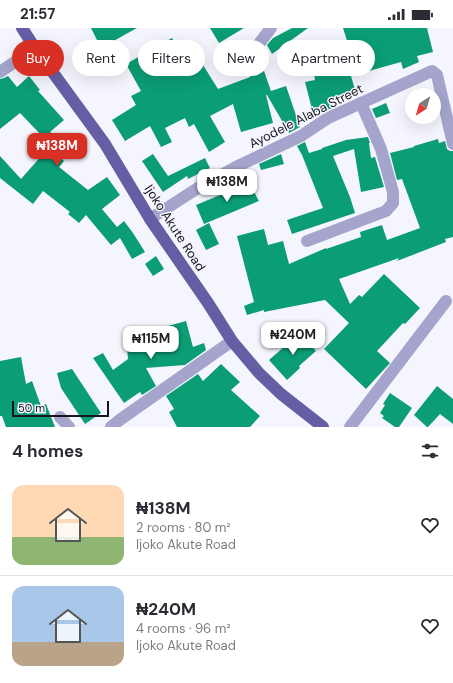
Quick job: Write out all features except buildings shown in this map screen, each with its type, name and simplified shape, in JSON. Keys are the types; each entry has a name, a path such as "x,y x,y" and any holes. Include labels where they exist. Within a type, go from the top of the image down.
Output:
{"main road":[{"name":"Ijoko Akute Road","path":"22,28 30,40"},
{"name":"Ijoko Akute Road","path":"55,76 105,144 150,219 232,340 259,373 281,394 322,427"}],"street":[{"path":"262,40 271,28"},
{"path":"0,72 12,64"},
{"name":"Ayodele Alaba Street","path":"150,219 201,186 236,167 301,136 328,118 432,71 437,75 453,144"},
{"path":"307,240 386,210 393,203 393,192 381,148 361,103"},
{"path":"350,427 446,301"},
{"path":"111,427 232,340"},
{"path":"60,417 69,427"}]}
